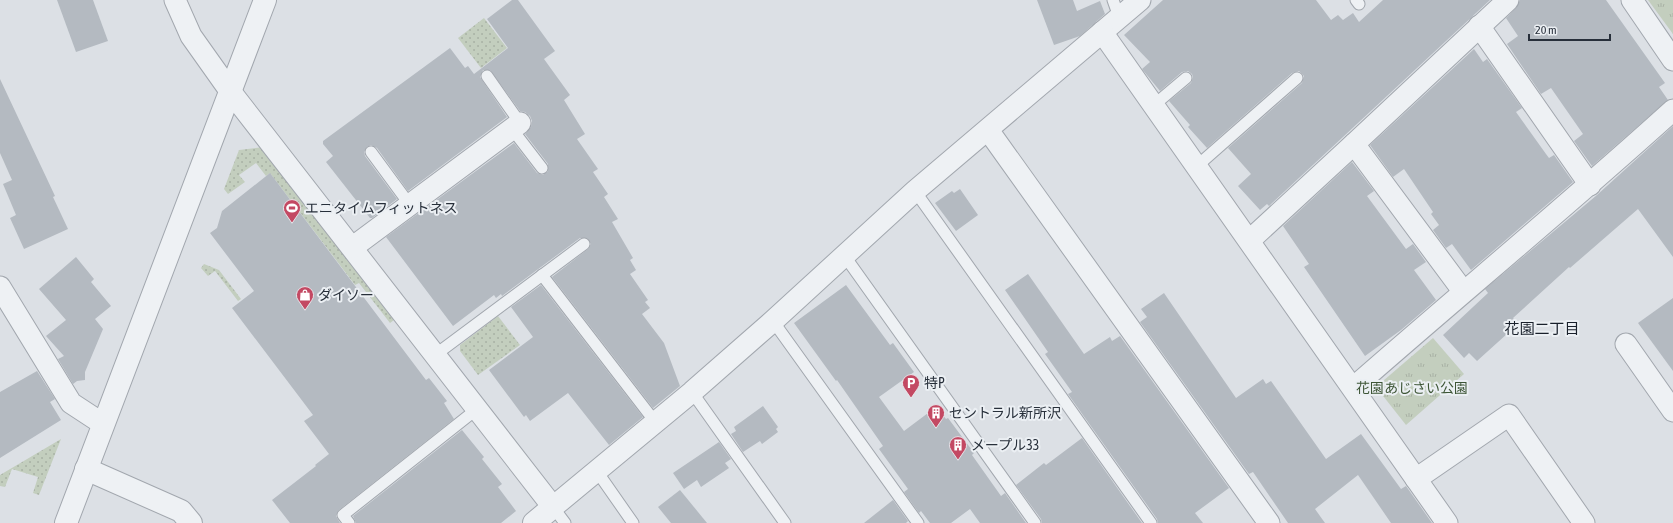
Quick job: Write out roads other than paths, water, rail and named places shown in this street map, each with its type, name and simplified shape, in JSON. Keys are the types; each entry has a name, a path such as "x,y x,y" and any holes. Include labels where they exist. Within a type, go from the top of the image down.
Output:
{"street":[{"path":"175,0 191,36 230,91 353,247 559,515"},
{"path":"66,523 265,0"},
{"path":"534,523 559,515 596,470 692,392 773,321 915,191 1102,32 1116,9 1140,0"},
{"path":"1250,240 1508,0"},
{"path":"1632,0 1673,60"},
{"path":"1479,26 1590,185"},
{"path":"1102,32 1250,240 1447,523"},
{"path":"1353,388 1463,291 1590,185 1673,110"},
{"path":"353,247 516,126"},
{"path":"988,130 1269,523"},
{"path":"1354,144 1463,291"},
{"path":"0,287 71,403 103,424"},
{"path":"1626,344 1673,411"},
{"path":"1416,479 1509,415 1584,523"},
{"path":"86,469 181,511 191,523"}],"lane":[{"path":"487,76 542,168"},
{"path":"1154,105 1186,78"},
{"path":"1197,166 1297,78"},
{"path":"371,152 410,205"},
{"path":"915,191 1151,523"},
{"path":"435,355 584,244"},
{"path":"844,256 1035,523"},
{"path":"542,274 656,422"},
{"path":"773,321 918,523"},
{"path":"692,392 785,523"},
{"path":"349,523 343,515 477,409"},
{"path":"596,470 634,523"}],"place":[{"name":"エニタイムフィットネス","path":"292,223"},
{"name":"ダイソー","path":"305,310"},
{"name":"特P","path":"911,398"},
{"name":"セントラル新所沢","path":"936,428"},
{"name":"メープル33","path":"958,460"}],"district":[{"name":"花園二丁目","path":"1542,328"}],"park label":[{"name":"花園あじさい公園","path":"1412,388"}]}
